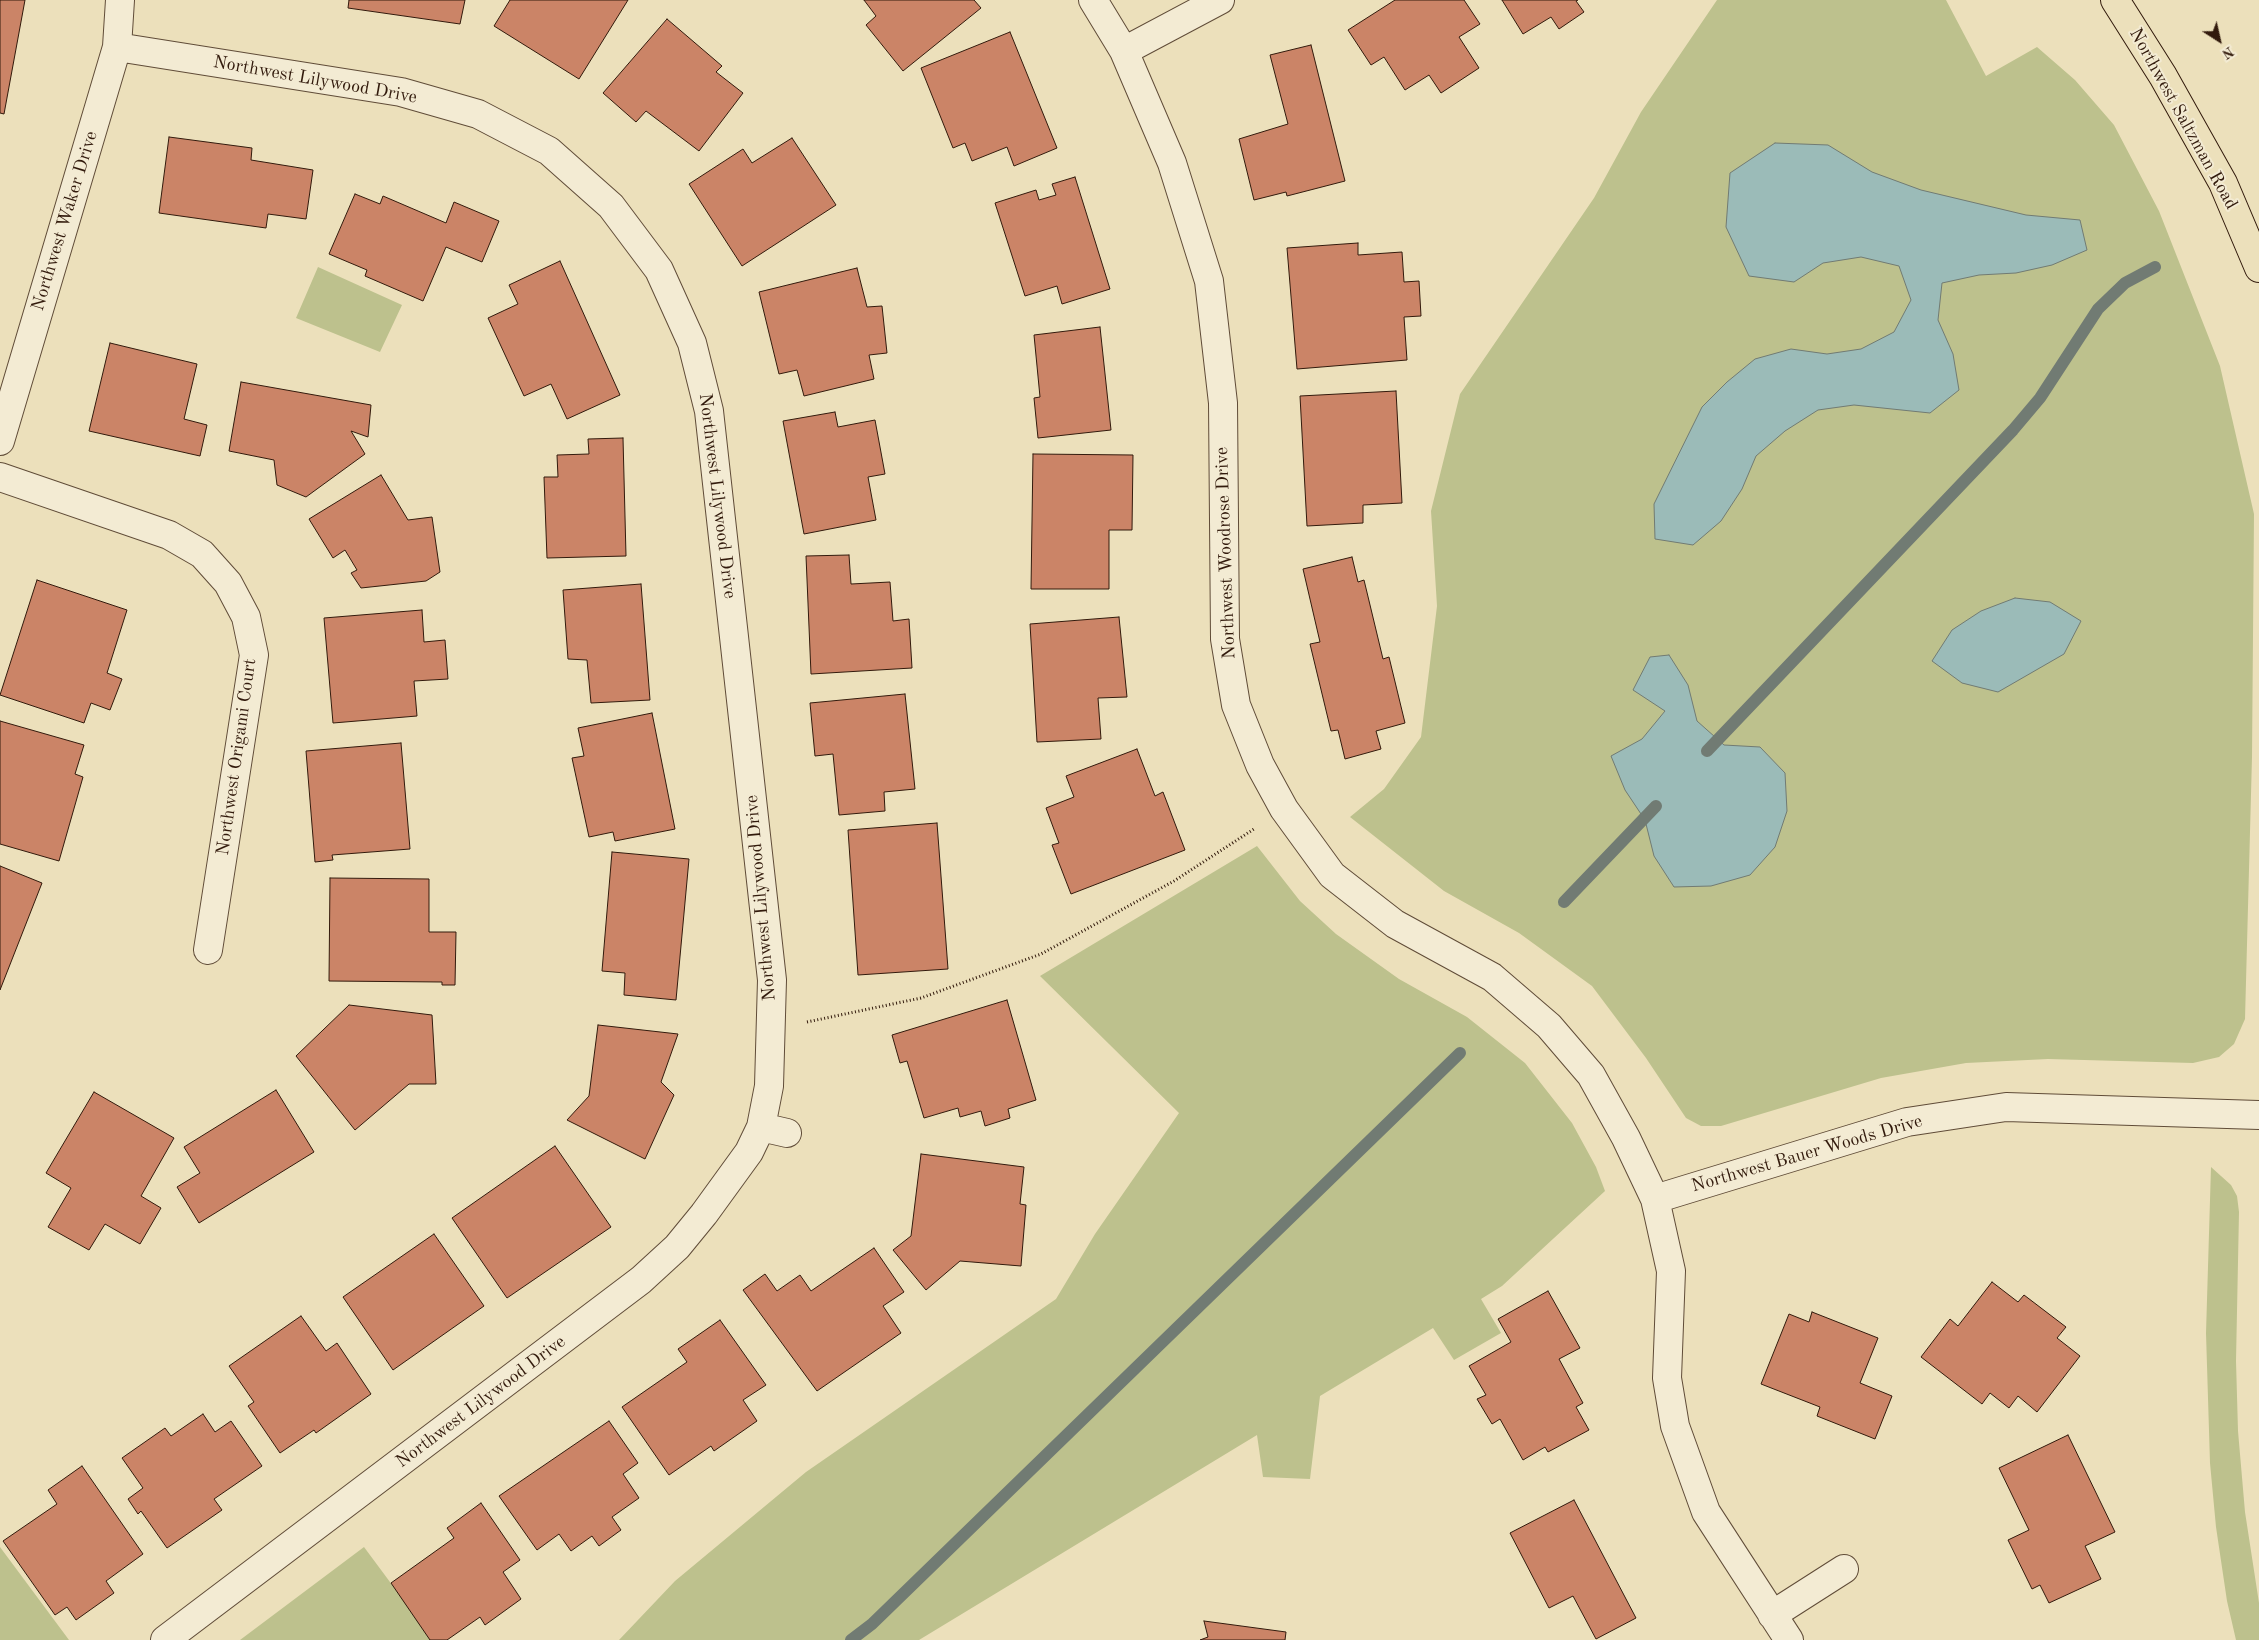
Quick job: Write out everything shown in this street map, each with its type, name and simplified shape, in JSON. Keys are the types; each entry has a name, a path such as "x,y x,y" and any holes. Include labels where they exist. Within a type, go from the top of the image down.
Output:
{"main road":[{"name":"Northwest Saltzman Road","path":"2115,0 2163,76 2223,183 2259,268"}],"street":[{"name":"Northwest Waker Drive","path":"0,441 117,47 120,0"},
{"name":"Northwest Woodrose Drive","path":"1093,0 1124,51 1172,163 1209,281 1223,403 1225,639 1236,705 1260,765 1284,809 1332,875 1395,924 1492,977 1549,1026 1591,1075 1626,1138 1655,1199 1671,1271 1667,1378 1675,1426 1706,1512 1789,1640"},
{"path":"1124,51 1220,0"},
{"name":"Northwest Lilywood Drive","path":"117,47 401,92 478,114 549,151 612,206 659,270 692,343 709,411 772,980 769,1086 760,1128 749,1152 704,1214 677,1247 642,1280 165,1640"},
{"name":"Northwest Origami Court","path":"0,477 168,535 202,554 228,583 246,617 254,655 208,950"},
{"name":"Northwest Bauer Woods Drive","path":"1655,1199 1907,1122 2006,1108 2259,1115"},
{"path":"760,1128 787,1133"},
{"path":"1772,1615 1844,1570"}],"path":[{"path":"772,1030 921,998 1041,954 1174,881 1284,809"}],"green space":[{"path":"1717,0 1946,0 1986,76 2037,47 2075,80 2114,125 2159,211 2220,366 2254,514 2252,757 2245,1019 2234,1044 2219,1057 2193,1063 2048,1059 1966,1063 1881,1078 1721,1126 1701,1126 1686,1118 1646,1058 1592,986 1519,933 1444,891 1350,817 1384,789 1421,737 1437,606 1431,511 1460,394 1594,198 1641,112"},
{"path":"318,267 402,305 380,352 296,318"},
{"path":"1257,846 1300,901 1336,934 1399,979 1467,1017 1525,1063 1572,1123 1596,1167 1605,1191 1502,1286 1481,1299 1501,1333 1454,1360 1433,1328 1320,1396 1310,1479 1263,1477 1257,1435 919,1640 619,1640 675,1581 806,1472 1056,1299 1095,1234 1179,1113 1040,976"},
{"path":"2211,1167 2231,1185 2237,1196 2239,1212 2236,1361 2238,1431 2245,1512 2259,1603 2259,1640 2236,1640 2227,1601 2216,1527 2210,1463 2206,1333"},
{"path":"0,1547 69,1640 0,1640"},
{"path":"364,1547 433,1640 240,1640"}],"water":[{"path":"1775,143 1828,145 1872,172 1921,190 2026,215 2080,220 2087,250 2052,265 2016,273 1979,275 1942,283 1938,320 1953,354 1959,390 1930,413 1854,405 1818,410 1785,431 1756,456 1742,489 1721,521 1693,545 1655,539 1654,504 1702,407 1727,382 1755,359 1791,349 1827,354 1861,349 1894,332 1911,300 1899,266 1861,257 1823,263 1794,282 1749,276 1726,227 1730,173"},
{"path":"2015,598 2050,602 2081,621 2064,654 1998,692 1962,683 1932,661 1952,630 1981,611"},
{"path":"1669,655 1688,685 1697,721 1724,745 1760,747 1785,773 1787,811 1775,847 1750,875 1711,886 1674,887 1654,856 1645,820 1625,790 1611,756 1642,739 1665,711 1633,690 1650,657"}],"building":[{"path":"0,0 25,0 4,114 0,113"},
{"path":"349,0 465,0 460,24 348,8"},
{"path":"510,0 628,0 579,79 494,26"},
{"path":"864,0 974,0 981,8 903,71 866,25 876,16"},
{"path":"1395,0 1464,0 1480,24 1459,37 1479,68 1441,93 1429,75 1405,90 1384,57 1371,65 1348,30"},
{"path":"1502,0 1578,0 1576,1 1584,12 1559,29 1551,17 1523,34"},
{"path":"667,19 722,66 716,72 743,93 699,151 646,111 636,122 603,93"},
{"path":"1010,32 1057,148 1014,166 1007,147 972,161 965,143 953,148 921,68"},
{"path":"1311,45 1345,181 1287,196 1286,192 1254,200 1239,139 1288,124 1270,55"},
{"path":"169,137 252,148 251,160 313,170 306,219 268,214 266,228 159,213"},
{"path":"792,138 836,205 742,266 689,184 743,149 752,163"},
{"path":"1075,177 1110,289 1062,304 1057,286 1025,296 995,203 1036,190 1039,200 1056,195 1052,184"},
{"path":"355,194 380,204 383,196 446,223 454,202 499,221 482,262 446,247 423,301 365,276 367,270 329,254"},
{"path":"1358,243 1358,255 1402,252 1404,282 1419,281 1421,316 1404,317 1407,360 1297,369 1287,248"},
{"path":"560,261 620,395 567,419 551,384 524,396 488,318 518,304 509,285"},
{"path":"857,268 867,307 882,306 887,353 869,355 874,379 804,396 797,370 779,374 759,292"},
{"path":"1100,327 1111,430 1038,438 1034,398 1040,397 1034,335"},
{"path":"110,343 197,364 184,419 207,425 200,456 89,431"},
{"path":"241,382 371,405 368,437 351,431 365,454 306,497 277,485 274,460 229,451"},
{"path":"1396,391 1402,503 1363,505 1363,523 1307,526 1300,396"},
{"path":"835,412 838,427 875,420 885,474 868,477 876,520 804,534 783,421"},
{"path":"623,438 626,556 547,558 544,477 558,477 557,455 589,454 588,439"},
{"path":"1033,454 1133,455 1132,530 1109,530 1109,589 1031,589"},
{"path":"381,475 408,520 432,517 440,572 426,581 361,588 351,573 357,570 345,550 333,558 309,519"},
{"path":"849,555 851,584 890,582 893,621 909,619 912,668 811,674 806,556"},
{"path":"1352,557 1358,582 1364,580 1383,659 1389,657 1405,723 1376,731 1381,749 1345,759 1338,730 1331,731 1310,644 1320,642 1303,569"},
{"path":"37,580 127,610 107,673 122,679 110,710 91,703 84,723 0,695"},
{"path":"641,584 650,700 591,703 587,660 568,659 563,590"},
{"path":"422,610 424,642 445,640 448,679 414,681 417,716 333,723 324,618"},
{"path":"1119,617 1127,697 1098,698 1101,739 1037,742 1030,624"},
{"path":"905,694 915,789 884,792 885,811 839,815 833,754 815,756 810,703"},
{"path":"652,713 675,829 615,841 613,832 589,837 572,758 584,756 578,728"},
{"path":"0,721 84,745 75,774 83,777 59,861 0,844"},
{"path":"401,743 410,849 332,855 333,860 315,862 306,751"},
{"path":"1137,749 1155,796 1163,792 1185,850 1071,894 1052,845 1059,843 1046,808 1074,797 1066,776"},
{"path":"937,823 948,969 858,975 848,830"},
{"path":"612,852 689,859 676,1000 624,995 625,973 602,971"},
{"path":"0,866 42,883 0,990"},
{"path":"330,878 429,879 429,932 456,932 455,985 442,985 442,982 329,981"},
{"path":"1007,1000 1036,1100 1008,1109 1010,1118 985,1126 981,1111 960,1117 958,1108 924,1118 907,1061 900,1063 892,1035"},
{"path":"349,1005 432,1015 436,1084 409,1084 355,1130 296,1056"},
{"path":"598,1025 678,1034 661,1082 674,1095 645,1159 567,1120 589,1096"},
{"path":"276,1090 314,1152 199,1223 177,1187 200,1173 184,1147"},
{"path":"94,1092 174,1138 141,1196 161,1208 140,1244 105,1224 89,1250 48,1227 71,1188 46,1173"},
{"path":"555,1146 611,1227 507,1298 452,1218"},
{"path":"921,1154 1024,1167 1020,1204 1026,1205 1021,1266 960,1261 926,1290 893,1250 911,1236"},
{"path":"434,1234 484,1306 393,1370 343,1297"},
{"path":"874,1248 904,1292 883,1306 901,1333 817,1391 743,1290 765,1274 777,1291 800,1275 811,1291"},
{"path":"1992,1282 2018,1302 2024,1295 2066,1327 2057,1338 2080,1356 2037,1412 2018,1396 2009,1408 1990,1393 1982,1404 1921,1357 1950,1319 1958,1326"},
{"path":"1548,1291 1580,1348 1559,1359 1583,1403 1576,1407 1589,1430 1548,1452 1545,1447 1523,1460 1500,1419 1492,1424 1477,1399 1486,1395 1469,1366 1511,1342 1498,1319"},
{"path":"1812,1312 1878,1338 1860,1383 1892,1396 1875,1439 1817,1416 1820,1407 1761,1384 1789,1314 1809,1322"},
{"path":"301,1316 326,1351 337,1343 371,1394 316,1433 314,1430 280,1453 248,1406 254,1402 229,1366"},
{"path":"720,1320 766,1385 743,1400 757,1421 714,1451 711,1446 669,1475 622,1407 687,1362 678,1349"},
{"path":"203,1414 215,1432 231,1421 262,1466 214,1499 222,1510 167,1548 141,1511 138,1514 128,1499 143,1488 122,1458 165,1428 171,1436"},
{"path":"609,1421 638,1463 623,1474 639,1498 612,1517 621,1530 599,1546 592,1536 571,1551 559,1534 537,1550 499,1496"},
{"path":"2068,1435 2115,1532 2085,1546 2101,1579 2049,1603 2040,1585 2032,1589 2008,1540 2029,1530 1999,1468"},
{"path":"82,1466 143,1554 106,1581 114,1593 76,1620 67,1607 55,1615 3,1541 57,1504 48,1490"},
{"path":"1574,1500 1636,1618 1596,1639 1573,1596 1549,1608 1510,1533"},
{"path":"481,1503 520,1560 503,1572 521,1599 485,1625 480,1617 447,1640 430,1640 391,1583 454,1538 447,1528"},
{"path":"1204,1621 1286,1632 1285,1640 1200,1640 1208,1637"}],"waterway":[{"path":"1707,751 2013,430 2040,398 2098,309 2125,283 2155,267"},
{"path":"1564,902 1656,806"},
{"path":"851,1640 872,1624 1460,1053"}]}
